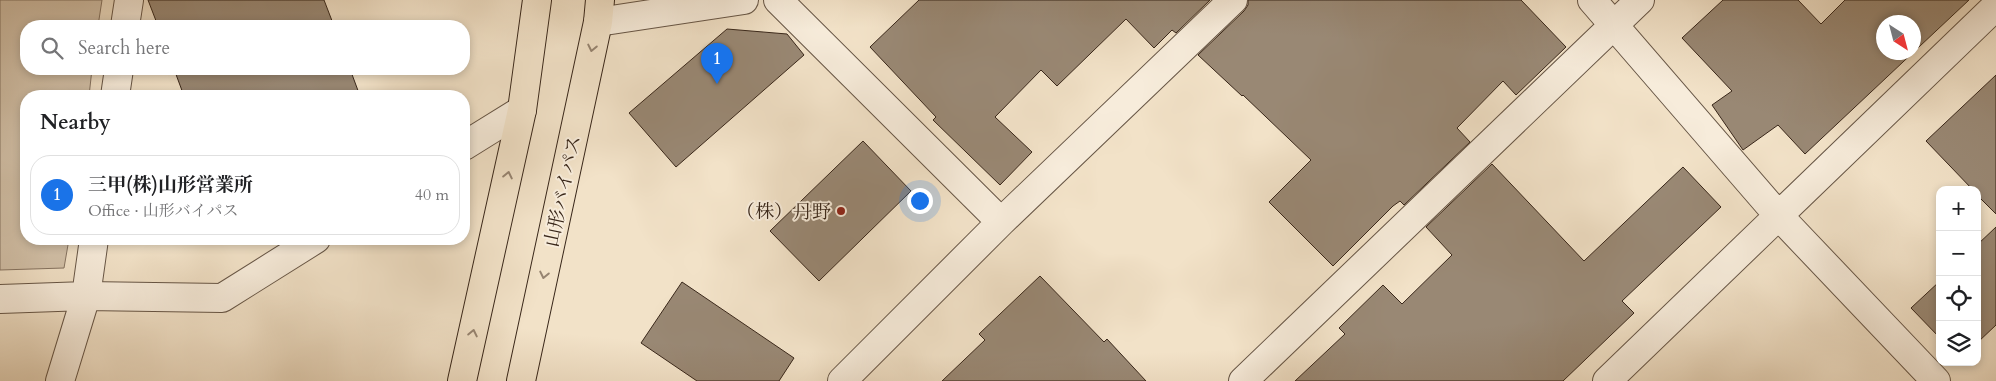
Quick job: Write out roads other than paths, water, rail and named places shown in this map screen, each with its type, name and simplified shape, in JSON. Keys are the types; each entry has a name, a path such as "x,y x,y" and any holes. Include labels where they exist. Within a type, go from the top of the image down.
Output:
{"highway":[{"path":"462,381 522,110 537,0"},
{"name":"山形バイパス","path":"521,381 599,11"}],"street":[{"path":"126,20 129,0"},
{"path":"599,11 744,0"},
{"path":"778,0 1002,222"},
{"path":"842,381 1002,222 1233,0"},
{"path":"1592,0 1778,215 1936,381"},
{"path":"1243,381 1640,0"},
{"path":"1607,381 1996,6"},
{"path":"116,90 118,75"},
{"path":"470,142 522,110"},
{"path":"60,381 86,296 93,245"},
{"path":"0,299 86,296 222,298 306,245"}],"place":[{"name":"三甲(株)山形営業所","path":"717,84"},
{"name":"（株）丹野","path":"841,211"}]}
